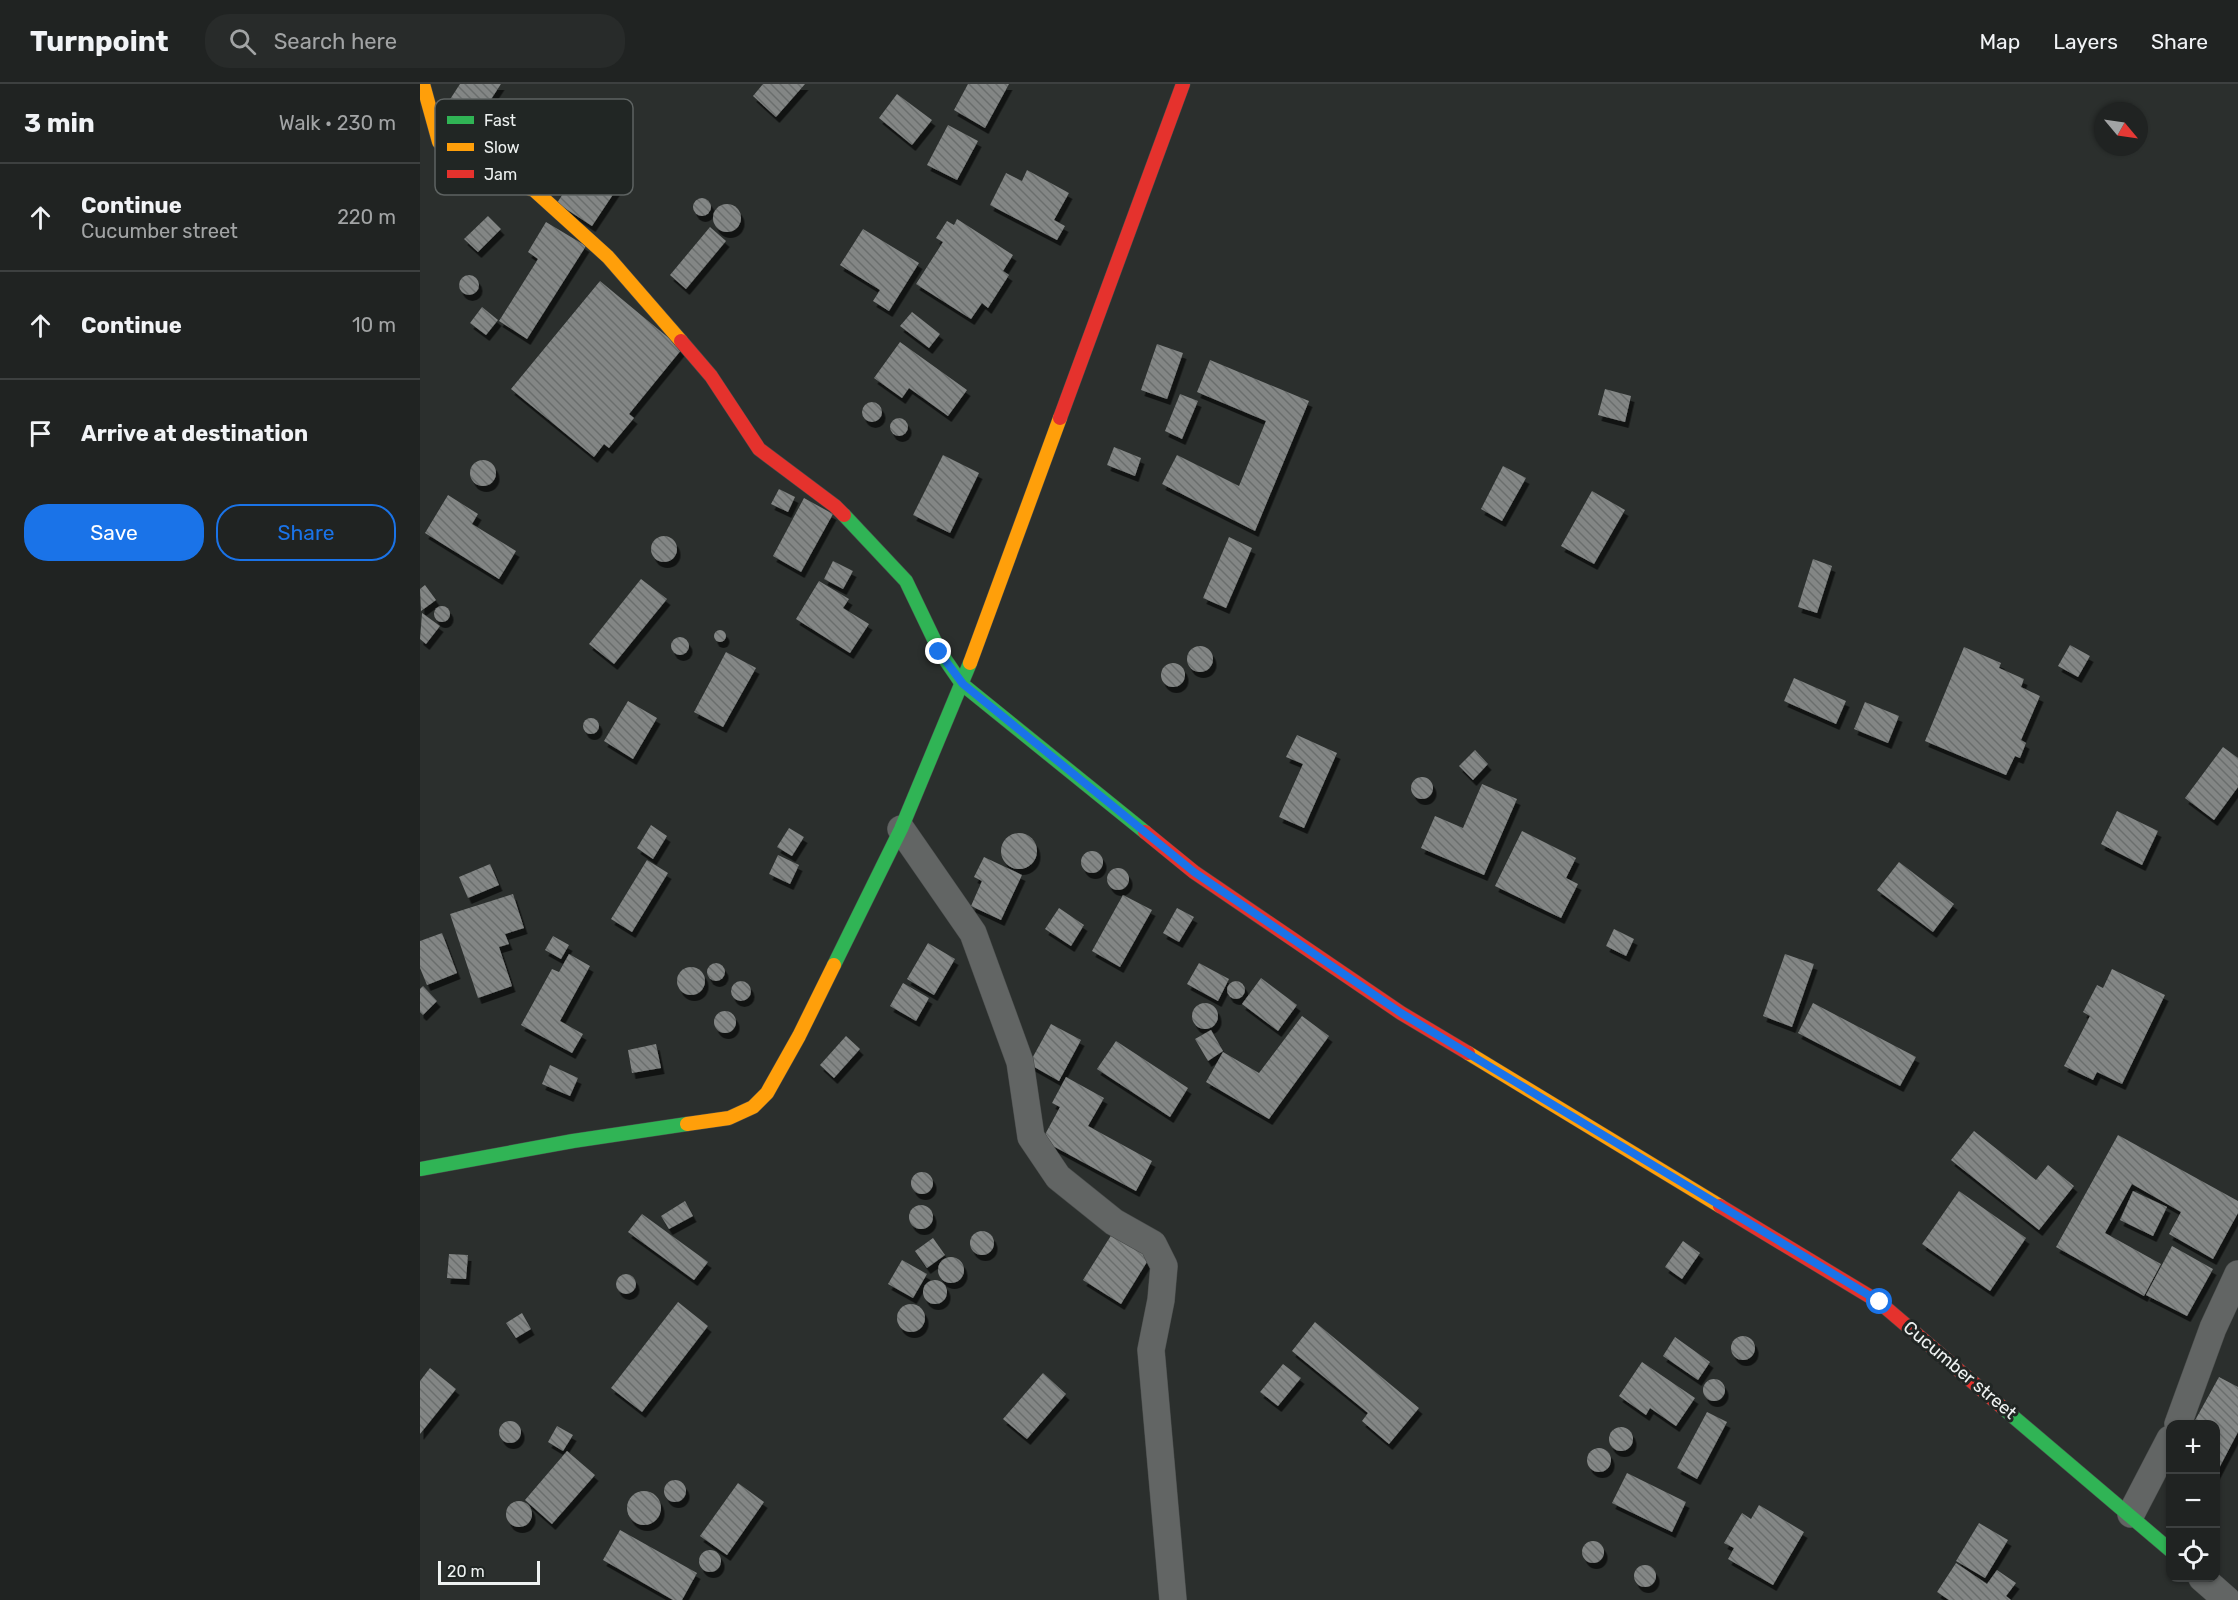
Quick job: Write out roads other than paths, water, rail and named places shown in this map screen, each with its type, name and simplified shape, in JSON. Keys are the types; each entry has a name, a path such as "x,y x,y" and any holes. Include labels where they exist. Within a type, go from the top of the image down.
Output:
{"street":[{"name":"Cucumber street","path":"423,84 435,128"},
{"path":"420,1169 573,1141 729,1118 753,1107 767,1093 799,1036 901,829 963,684 1183,84"},
{"name":"Cucumber street","path":"540,195 608,257 711,376 759,449 835,506 906,581 939,652 963,684 1194,872 1401,1013 1880,1302 2131,1514 2166,1546"},
{"path":"901,829 973,933 1020,1062 1031,1137 1058,1177 1114,1222 1153,1244 1164,1266 1161,1300 1151,1350 1173,1600"},
{"path":"2180,1420 2213,1328 2238,1274"},
{"path":"2131,1514 2166,1447"},
{"path":"2207,1582 2227,1600"}]}
